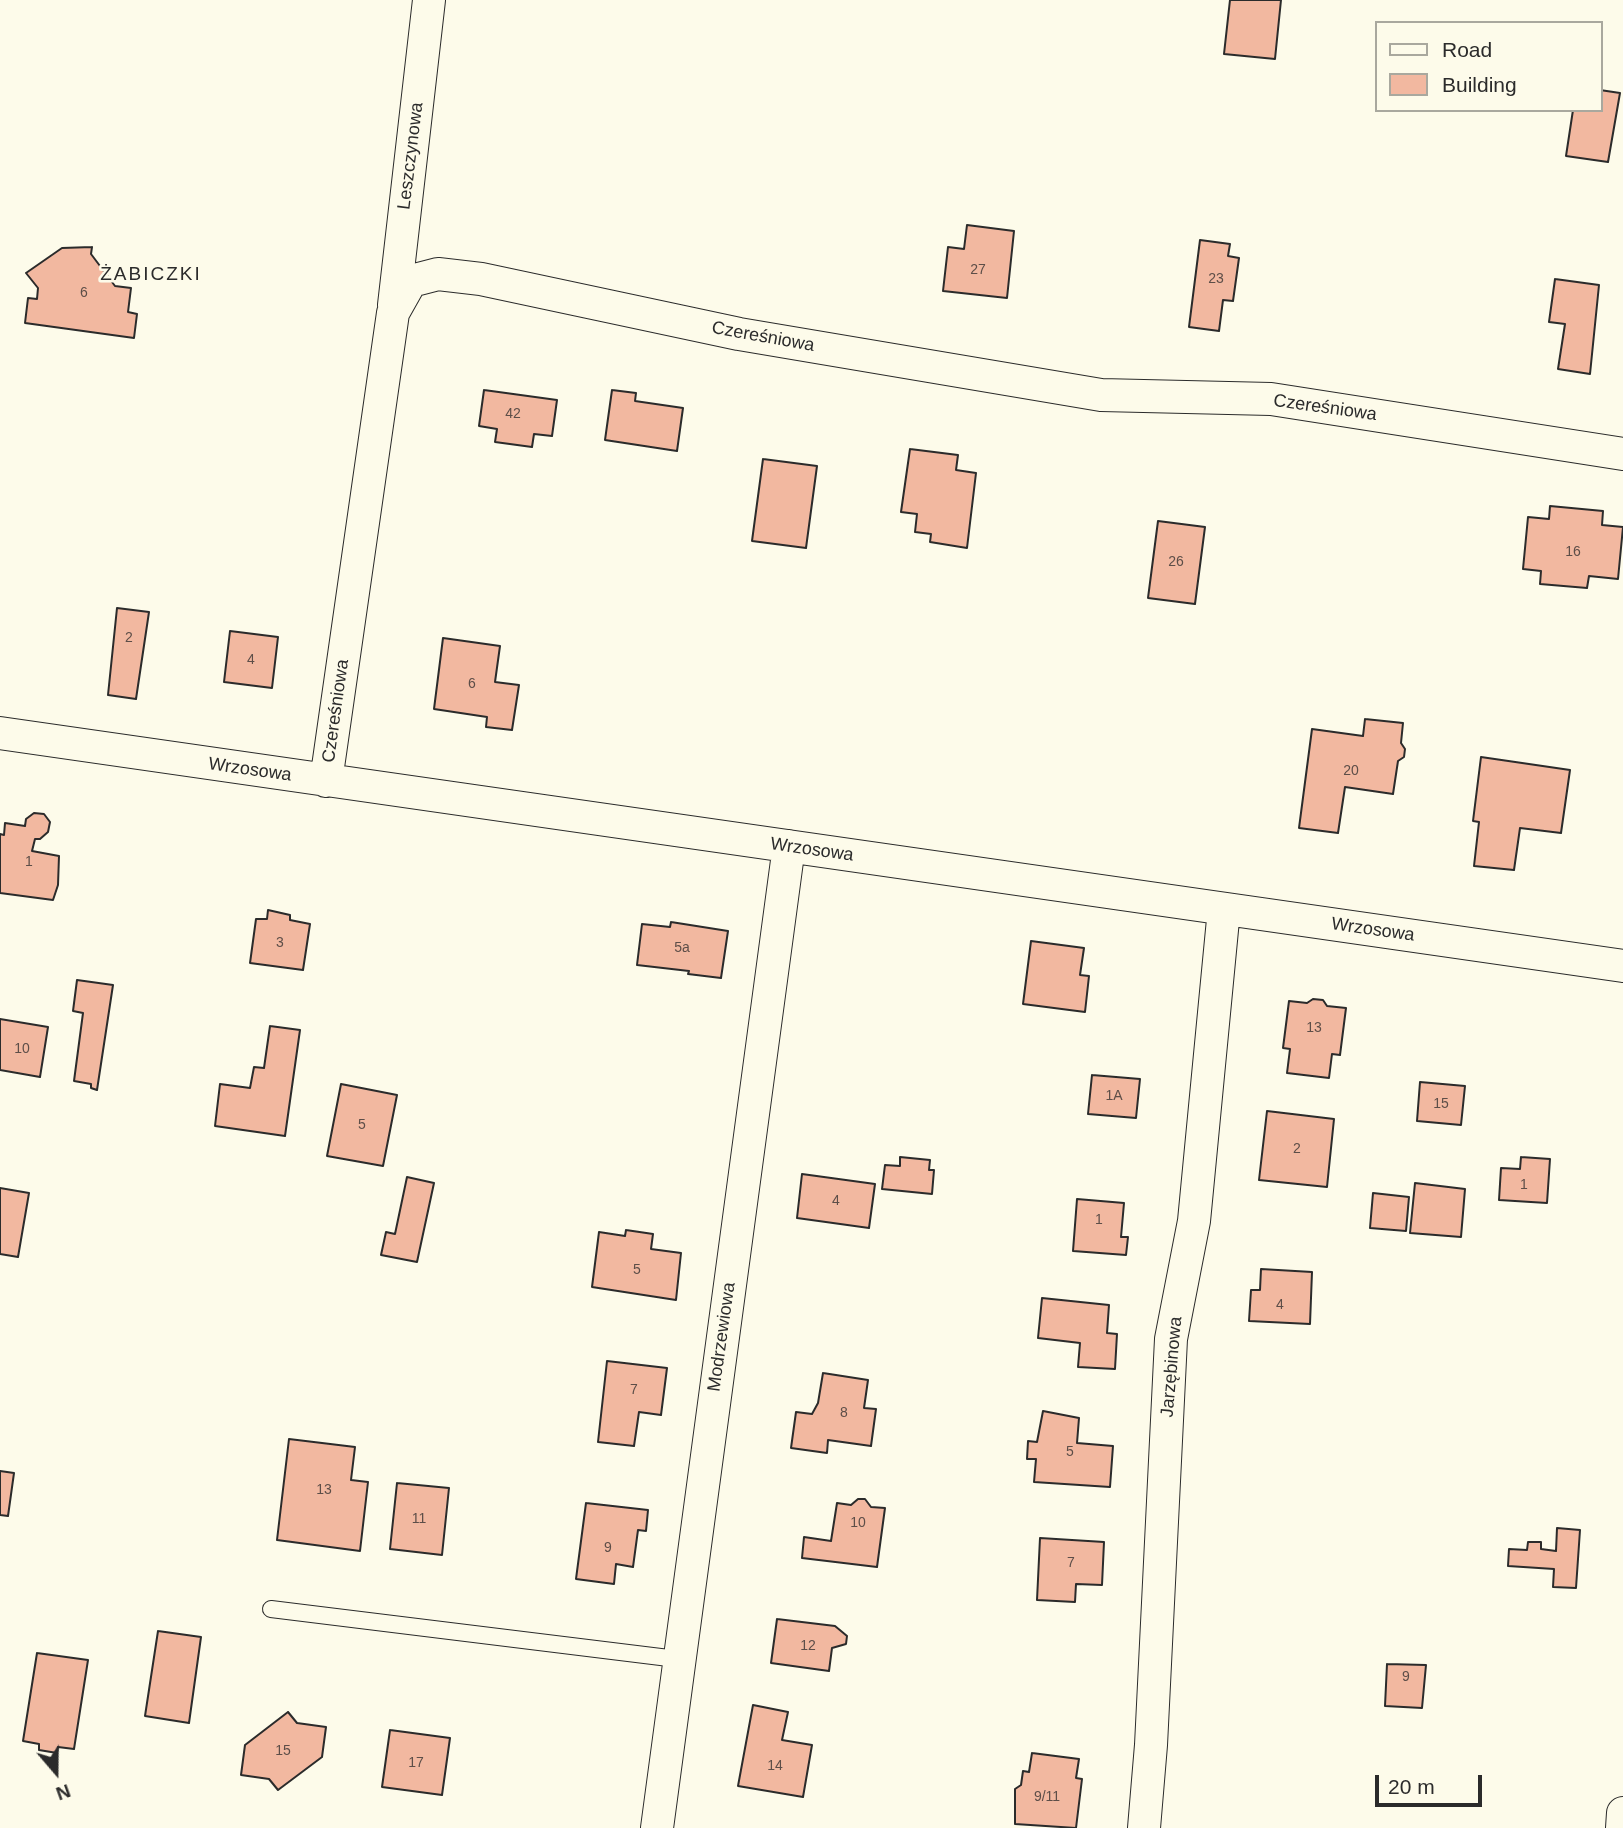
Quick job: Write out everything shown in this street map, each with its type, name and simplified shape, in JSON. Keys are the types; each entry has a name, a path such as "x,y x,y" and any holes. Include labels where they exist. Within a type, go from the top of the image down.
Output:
{"street":[{"name":"Leszczynowa","path":"393,313 429,0"},
{"name":"Czereśniowa","path":"326,781 393,313 411,281 438,275 481,279 739,334 1101,395 1271,399 1623,454"},
{"name":"Wrzosowa","path":"0,733 1623,966"},
{"name":"Modrzewiowa","path":"656,1828 789,846"},
{"name":"Jarzębinowa","path":"1144,1828 1152,1745 1171,1339 1194,1221 1224,909"},
{"path":"1622,1828 1623,1813"}],"lane":[{"path":"271,1609 677,1659"}],"building":[{"path":"1230,0 1281,0 1275,59 1224,54"},
{"path":"1602,90 1620,93 1608,162 1566,156 1573,112 1602,112"},
{"path":"967,225 1014,231 1007,298 943,291 948,247 964,249"},
{"path":"1200,240 1230,244 1228,256 1239,258 1233,301 1223,300 1219,331 1189,327"},
{"path":"92,247 91,254 115,286 131,288 128,312 137,314 134,338 25,323 28,298 37,299 38,288 26,273 62,248"},
{"path":"1555,279 1599,285 1590,374 1558,369 1565,324 1549,322"},
{"path":"484,390 557,400 552,436 534,434 532,447 495,442 497,429 479,426"},
{"path":"612,390 636,393 635,401 683,408 677,451 605,440"},
{"path":"910,449 958,455 956,470 976,473 967,548 930,542 931,534 915,532 917,514 901,512"},
{"path":"763,459 817,466 806,548 752,541"},
{"path":"1550,506 1603,511 1602,525 1623,527 1618,579 1589,576 1587,588 1540,584 1541,571 1523,569 1528,517 1549,519"},
{"path":"1158,521 1205,527 1195,604 1148,598"},
{"path":"117,608 149,612 136,699 108,695"},
{"path":"230,631 278,637 272,688 224,682"},
{"path":"443,638 500,646 495,682 519,685 512,730 486,727 487,717 434,709"},
{"path":"1365,719 1403,723 1401,743 1405,749 1404,757 1398,761 1393,794 1345,787 1338,833 1299,828 1312,729 1363,736"},
{"path":"1481,757 1570,770 1561,833 1520,828 1514,870 1474,866 1479,822 1473,821"},
{"path":"34,813 44,814 50,822 48,832 40,839 35,839 32,851 59,856 58,885 53,900 0,893 0,834 4,835 5,823 25,826 26,819"},
{"path":"268,910 290,915 290,920 310,924 303,970 250,963 256,919 267,919"},
{"path":"671,922 728,931 721,978 637,965 642,924 670,927"},
{"path":"1031,941 1084,948 1080,975 1089,976 1085,1012 1023,1004"},
{"path":"77,980 113,985 97,1090 91,1088 91,1084 74,1081 83,1013 73,1011"},
{"path":"1313,999 1323,1000 1327,1006 1346,1008 1340,1055 1332,1054 1329,1078 1287,1073 1290,1049 1283,1048 1289,1001 1307,1003"},
{"path":"0,1019 48,1027 40,1077 0,1070"},
{"path":"270,1026 300,1030 285,1136 215,1126 220,1084 250,1088 254,1067 264,1068"},
{"path":"1092,1075 1140,1079 1136,1118 1088,1114"},
{"path":"1420,1082 1465,1086 1461,1125 1417,1121"},
{"path":"341,1084 397,1095 383,1166 327,1156"},
{"path":"1267,1111 1334,1119 1327,1187 1259,1180"},
{"path":"900,1157 930,1160 929,1170 934,1170 932,1194 882,1189 885,1165 900,1166"},
{"path":"1521,1157 1550,1159 1547,1203 1499,1200 1501,1168 1520,1169"},
{"path":"802,1174 875,1184 869,1228 797,1218"},
{"path":"407,1177 434,1183 417,1262 381,1255 386,1232 395,1234"},
{"path":"1415,1183 1465,1189 1461,1237 1410,1233"},
{"path":"0,1188 29,1193 18,1257 0,1254"},
{"path":"1373,1193 1409,1197 1406,1231 1370,1228"},
{"path":"1077,1199 1124,1203 1121,1237 1128,1237 1126,1255 1073,1251"},
{"path":"626,1230 653,1234 651,1249 681,1253 676,1300 592,1287 599,1232 625,1236"},
{"path":"1261,1269 1312,1272 1310,1324 1249,1321 1251,1290 1260,1290"},
{"path":"1042,1298 1109,1305 1107,1333 1117,1334 1115,1369 1078,1367 1080,1343 1038,1338"},
{"path":"607,1361 667,1368 661,1415 639,1412 634,1446 598,1442"},
{"path":"823,1373 868,1380 864,1408 876,1409 871,1446 828,1440 827,1453 791,1448 796,1412 812,1414 818,1403"},
{"path":"1043,1411 1079,1418 1077,1443 1113,1446 1110,1487 1034,1482 1036,1459 1027,1459 1028,1441 1037,1442"},
{"path":"289,1439 355,1447 351,1480 368,1482 360,1551 277,1540"},
{"path":"0,1471 14,1473 8,1516 0,1515"},
{"path":"397,1483 449,1488 442,1555 390,1549"},
{"path":"858,1499 865,1499 871,1507 885,1508 877,1567 802,1558 804,1537 831,1541 837,1503 851,1505"},
{"path":"586,1503 648,1510 646,1531 638,1530 633,1567 616,1564 614,1584 576,1579"},
{"path":"1557,1528 1580,1530 1576,1588 1553,1587 1554,1569 1508,1566 1509,1549 1527,1550 1528,1542 1541,1542 1541,1549 1556,1551"},
{"path":"1040,1538 1104,1542 1102,1585 1076,1584 1075,1602 1037,1600"},
{"path":"777,1619 835,1626 847,1636 846,1644 832,1648 829,1671 771,1663"},
{"path":"158,1631 201,1637 189,1723 145,1716"},
{"path":"37,1653 88,1660 74,1749 58,1747 57,1753 39,1750 39,1744 23,1741"},
{"path":"1387,1664 1426,1665 1422,1708 1385,1706"},
{"path":"753,1705 788,1712 782,1740 812,1745 803,1797 738,1786"},
{"path":"288,1712 297,1723 326,1727 322,1757 278,1790 269,1779 241,1775 245,1745"},
{"path":"390,1730 450,1738 442,1795 382,1787"},
{"path":"1032,1753 1079,1759 1076,1778 1082,1779 1076,1828 1015,1824 1015,1789 1021,1785 1023,1771 1029,1772"}],"district":[{"name":"ŻABICZKI","path":"151,275"}]}
